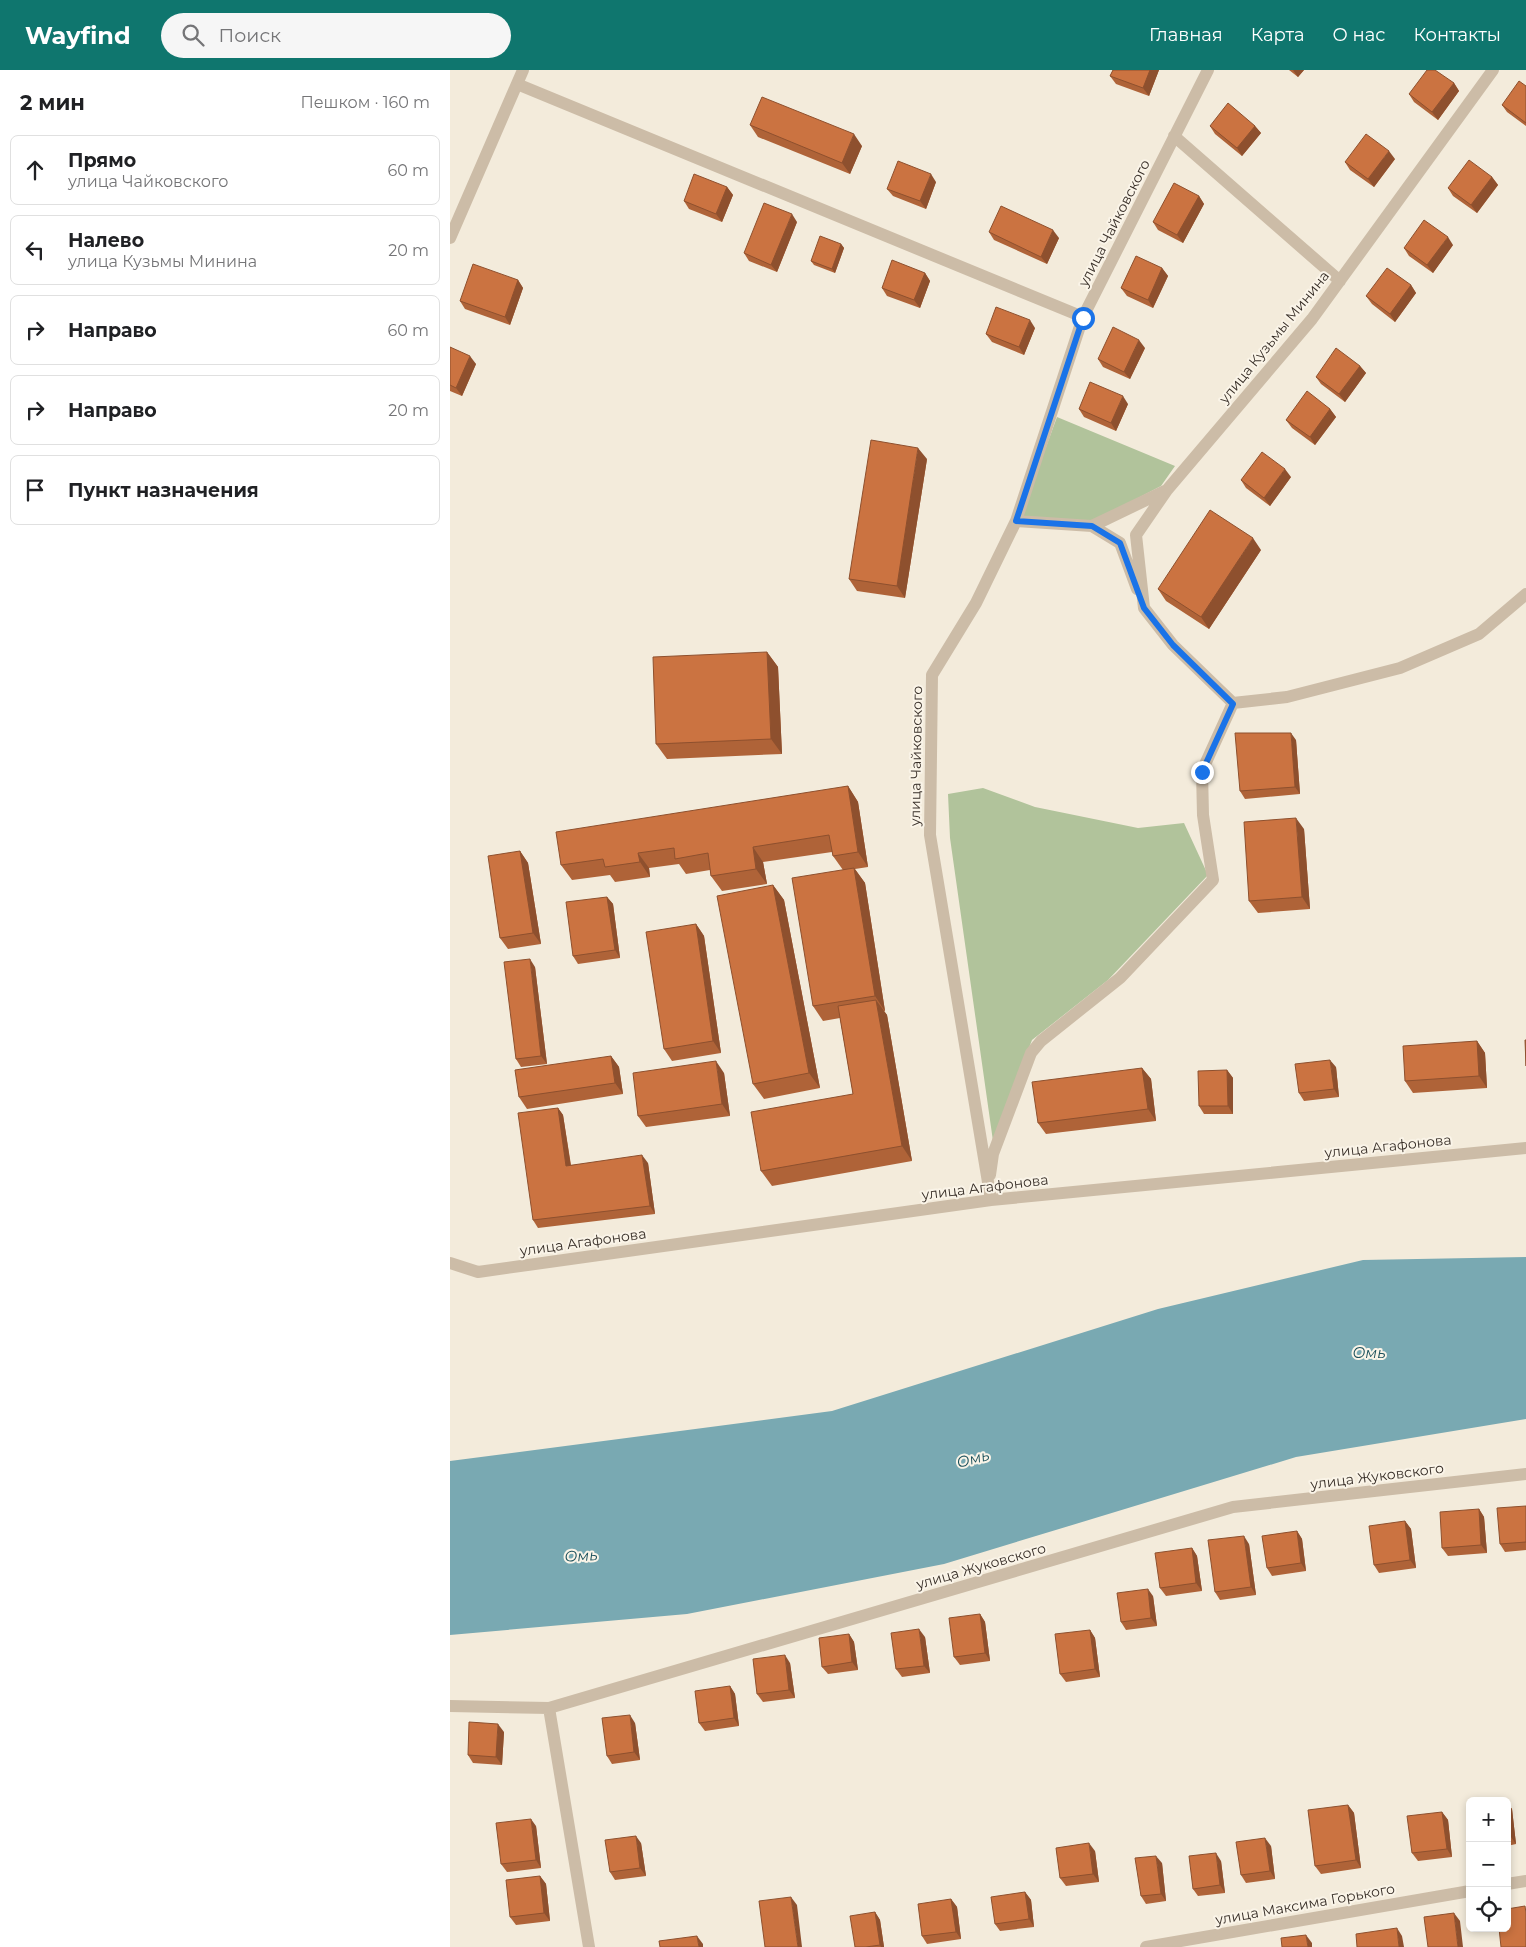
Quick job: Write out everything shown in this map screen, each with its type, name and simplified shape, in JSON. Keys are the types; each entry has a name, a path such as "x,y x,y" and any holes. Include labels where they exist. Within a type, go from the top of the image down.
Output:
{"street":[{"path":"450,238 522,70"},
{"name":"улица Чайковского","path":"991,1200 930,835 932,675 976,603 1016,521 1083,318 1208,70"},
{"name":"улица Кузьмы Минина","path":"1016,521 1092,526 1167,490 1312,319 1493,70"},
{"path":"517,84 1083,318"},
{"path":"1174,136 1340,281"},
{"path":"1144,608 1136,535 1167,490"},
{"path":"1092,526 1120,543 1144,608 1173,645 1233,704"},
{"path":"1233,704 1287,697 1400,668 1479,634 1526,594"},
{"path":"988,1185 993,1154 1031,1053 1041,1041 1120,978 1213,880 1203,815 1202,772 1233,704"},
{"name":"улица Агафонова","path":"450,1263 478,1272 991,1200 1526,1148"},
{"name":"улица Жуковского","path":"450,1706 549,1708 1233,1507 1526,1474"},
{"path":"549,1708 589,1947"},
{"path":"1511,1883 1526,1881"},
{"name":"улица Максима Горького","path":"1146,1947 1466,1892"}],"green space":[{"path":"1057,417 1175,466 1161,486 1092,522 1020,518"},
{"path":"983,788 1035,807 1138,828 1184,823 1208,875 1108,980 1032,1040 993,1141 950,838 948,794"}],"water":[{"name":"Омь","path":"1526,1257 1526,1419 1296,1457 944,1564 687,1614 450,1635 450,1461 832,1411 1158,1309 1363,1260"}],"building":[{"path":"1113,70 1150,70 1143,88 1110,76"},
{"path":"1427,70 1435,70 1454,83 1432,112 1409,94"},
{"path":"1519,81 1526,86 1526,123 1502,105"},
{"path":"762,97 854,134 842,163 750,125"},
{"path":"1228,103 1255,126 1237,148 1210,126"},
{"path":"1366,134 1389,151 1368,179 1345,162"},
{"path":"1469,160 1492,177 1471,205 1448,188"},
{"path":"898,161 931,174 920,201 887,189"},
{"path":"694,174 727,187 716,214 684,201"},
{"path":"1174,183 1199,196 1177,235 1153,222"},
{"path":"764,203 792,214 771,265 744,253"},
{"path":"1001,206 1053,230 1041,257 989,232"},
{"path":"1424,220 1448,237 1427,265 1404,248"},
{"path":"820,236 841,244 832,269 811,261"},
{"path":"1136,256 1162,268 1148,300 1121,288"},
{"path":"892,260 925,273 914,300 882,288"},
{"path":"473,264 518,280 505,317 460,301"},
{"path":"1387,268 1411,285 1390,314 1366,296"},
{"path":"996,307 1030,320 1019,347 986,334"},
{"path":"1113,327 1139,340 1124,372 1098,359"},
{"path":"450,347 470,356 456,388 450,385"},
{"path":"1336,348 1360,366 1339,394 1316,377"},
{"path":"1090,382 1123,396 1111,423 1079,409"},
{"path":"1307,391 1330,409 1310,437 1286,420"},
{"path":"871,440 918,448 897,586 849,579"},
{"path":"1262,452 1285,469 1264,498 1241,480"},
{"path":"1210,510 1253,538 1201,617 1158,589"},
{"path":"767,652 771,739 656,744 653,657"},
{"path":"1235,733 1291,733 1295,787 1240,791"},
{"path":"848,786 858,852 833,856 829,835 753,847 756,869 711,876 708,853 675,859 674,848 638,853 640,862 605,867 603,859 561,865 556,832"},
{"path":"1296,818 1302,897 1249,901 1244,822"},
{"path":"520,851 533,933 500,938 488,856"},
{"path":"854,868 875,996 813,1006 792,878"},
{"path":"773,885 809,1073 753,1084 717,896"},
{"path":"607,897 615,950 573,956 566,902"},
{"path":"696,924 713,1041 664,1049 646,932"},
{"path":"530,959 541,1056 516,1059 504,962"},
{"path":"876,1000 902,1146 761,1171 751,1112 853,1094 838,1006"},
{"path":"1477,1041 1479,1076 1405,1081 1403,1046"},
{"path":"611,1056 615,1083 519,1097 515,1070"},
{"path":"1330,1060 1334,1089 1299,1093 1295,1064"},
{"path":"716,1061 722,1104 638,1116 633,1073"},
{"path":"1142,1068 1148,1109 1038,1123 1032,1082"},
{"path":"1227,1070 1228,1106 1199,1106 1198,1071"},
{"path":"558,1108 566,1166 642,1155 650,1206 533,1220 518,1113"},
{"path":"1526,1506 1526,1542 1500,1544 1497,1508"},
{"path":"1479,1509 1481,1545 1442,1548 1440,1512"},
{"path":"1405,1521 1410,1560 1374,1565 1369,1526"},
{"path":"1297,1531 1301,1563 1267,1568 1262,1536"},
{"path":"1244,1536 1251,1587 1215,1592 1208,1540"},
{"path":"1192,1548 1196,1583 1160,1588 1155,1553"},
{"path":"1148,1589 1151,1618 1121,1622 1117,1593"},
{"path":"980,1614 985,1653 954,1657 949,1618"},
{"path":"919,1629 924,1666 896,1669 891,1633"},
{"path":"1090,1630 1095,1669 1060,1674 1055,1634"},
{"path":"849,1634 852,1662 822,1667 819,1638"},
{"path":"785,1655 789,1690 757,1694 753,1659"},
{"path":"730,1686 734,1718 699,1723 695,1691"},
{"path":"630,1715 634,1752 607,1756 602,1718"},
{"path":"469,1722 498,1724 496,1757 468,1755"},
{"path":"1348,1805 1356,1860 1315,1866 1308,1810"},
{"path":"1442,1812 1447,1849 1412,1853 1407,1816"},
{"path":"531,1819 536,1860 501,1864 496,1823"},
{"path":"636,1836 640,1868 610,1872 605,1840"},
{"path":"1265,1838 1270,1871 1241,1875 1236,1842"},
{"path":"1089,1843 1093,1874 1060,1878 1056,1848"},
{"path":"1216,1853 1220,1885 1193,1889 1189,1856"},
{"path":"1156,1856 1161,1894 1141,1896 1135,1858"},
{"path":"540,1876 544,1913 510,1917 506,1880"},
{"path":"1025,1892 1029,1919 995,1924 991,1897"},
{"path":"791,1897 798,1947 765,1947 759,1901"},
{"path":"951,1899 956,1932 922,1936 918,1904"},
{"path":"1525,1906 1526,1947 1501,1947 1499,1932 1511,1932 1511,1908"},
{"path":"875,1912 880,1945 855,1947 850,1916"},
{"path":"1454,1913 1458,1947 1428,1947 1424,1917"},
{"path":"1397,1928 1399,1947 1357,1947 1356,1934"},
{"path":"1306,1935 1308,1947 1282,1947 1281,1938"},
{"path":"697,1936 699,1947 660,1947 659,1941"}],"route":[{"path":"1083,318 1016,521 1092,526 1120,543 1144,608 1173,645 1233,704 1202,772"}]}
